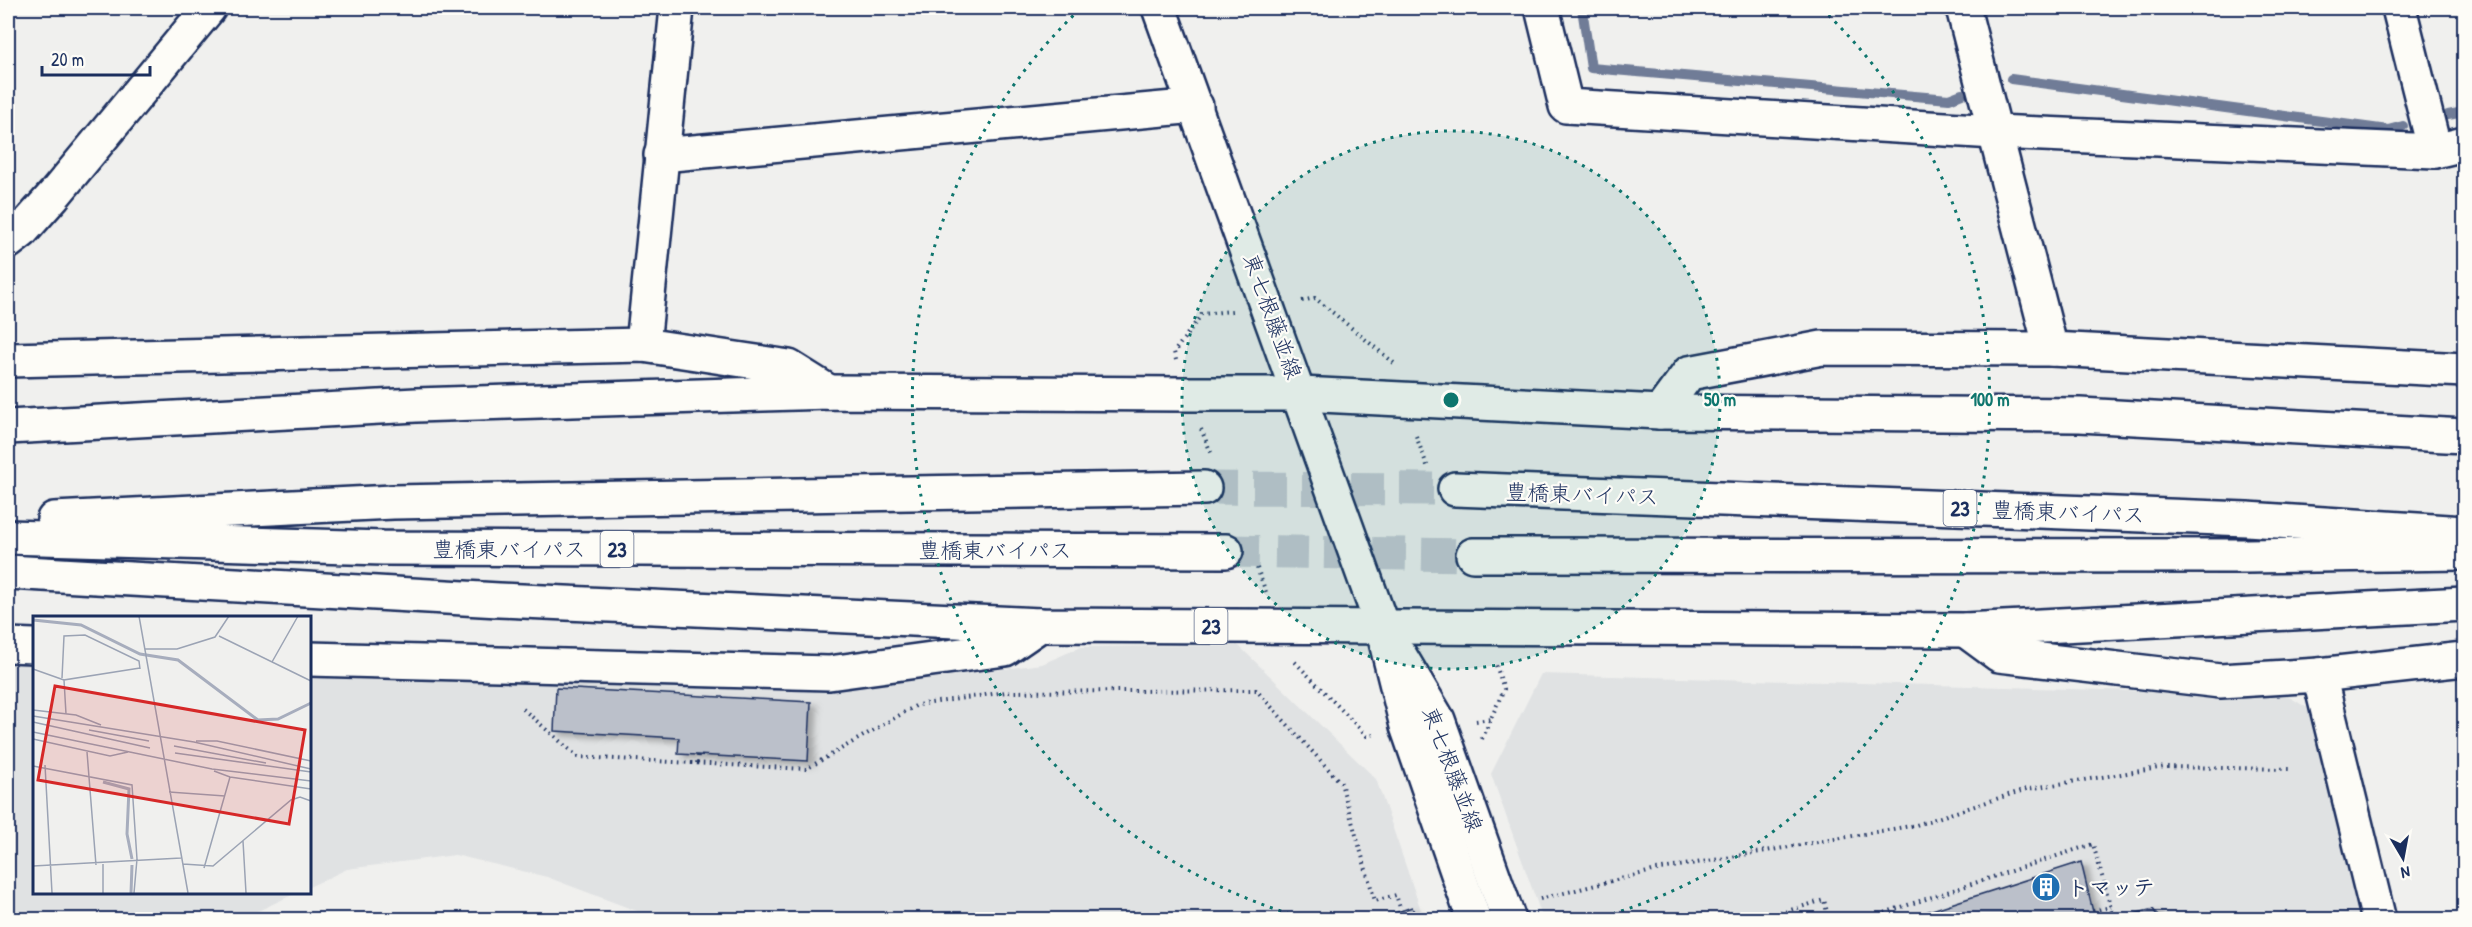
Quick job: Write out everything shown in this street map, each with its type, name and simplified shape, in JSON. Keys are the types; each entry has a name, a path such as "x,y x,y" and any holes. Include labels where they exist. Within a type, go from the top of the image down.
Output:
{"main road":[{"path":"8,242 21,232 54,195 209,8"},
{"path":"643,345 677,8"},
{"name":"東七根藤並線","path":"1159,8 1301,394 1382,626 1407,726 1474,920"},
{"path":"1542,8 1566,106 1995,132 2450,148 2399,8"},
{"path":"1963,8 2051,349"},
{"path":"661,155 1196,106"},
{"path":"8,360 643,345 789,367 829,392"},
{"path":"1660,412 1689,373 1822,348 2051,349 2464,370"},
{"path":"8,427 416,405 829,392 1301,394 1660,412 2080,415 2464,436"},
{"name":"23","path":"8,521 393,502 1204,488"},
{"name":"豊橋東バイパス","path":"1455,489 2247,519 2464,533"},
{"name":"豊橋東バイパス","path":"8,537 383,548 1226,551"},
{"name":"豊橋東バイパス","path":"1473,555 2246,556 2464,553"},
{"name":"23","path":"8,572 523,601 1040,625 1965,630 2464,604"},
{"path":"310,659 829,673 1005,649 1040,625"},
{"name":"東七根藤並線","path":"1382,626 1438,720 1521,910"},
{"path":"1965,630 2000,655 2220,681 2319,675 2464,660"},
{"path":"8,645 33,646"},
{"path":"2319,675 2379,920"}],"path":[{"path":"523,709 578,757 806,769 917,705 1006,692 1256,690 1341,783 1375,901 1396,895 1404,920"},
{"path":"697,763 698,755"},
{"path":"1521,910 1656,870 1916,825 2027,789 2165,767 2292,769"},
{"path":"1862,920 2093,844 2114,919"},
{"path":"1757,920 1824,900 1829,920"},
{"path":"2093,911 2111,907"}],"shaded area":[{"path":"1238,645 1376,779 1424,919 650,919 642,913 547,877 455,855 347,869 310,887 310,669 610,679 830,691 1042,664 1081,647"},
{"path":"8,658 33,659 33,894 294,894 241,919 8,920"},
{"path":"1541,674 2286,695 2309,709 2360,919 1543,919 1491,774"}],"building":[{"path":"556,688 811,702 808,761 678,754 679,738 554,731"},
{"name":"トマッテ","path":"2081,862 2095,920 1901,920"},
{"path":"1412,907 1417,920 1390,920 1389,915"},
{"name":"トマッテ","path":"2153,909 2160,920 2112,920 2114,919"},
{"path":"1674,915 1675,920 1657,920"}],"waterway":[{"path":"1582,8 1591,68 1949,99 1962,94"},
{"path":"2011,79 2388,130 2403,126"},
{"path":"2448,115 2464,112"}],"tunnel":[{"path":"1204,488 1455,489"},
{"path":"1226,551 1473,555"}],"place":[{"name":"トマッテ","path":"2046,887"}]}
